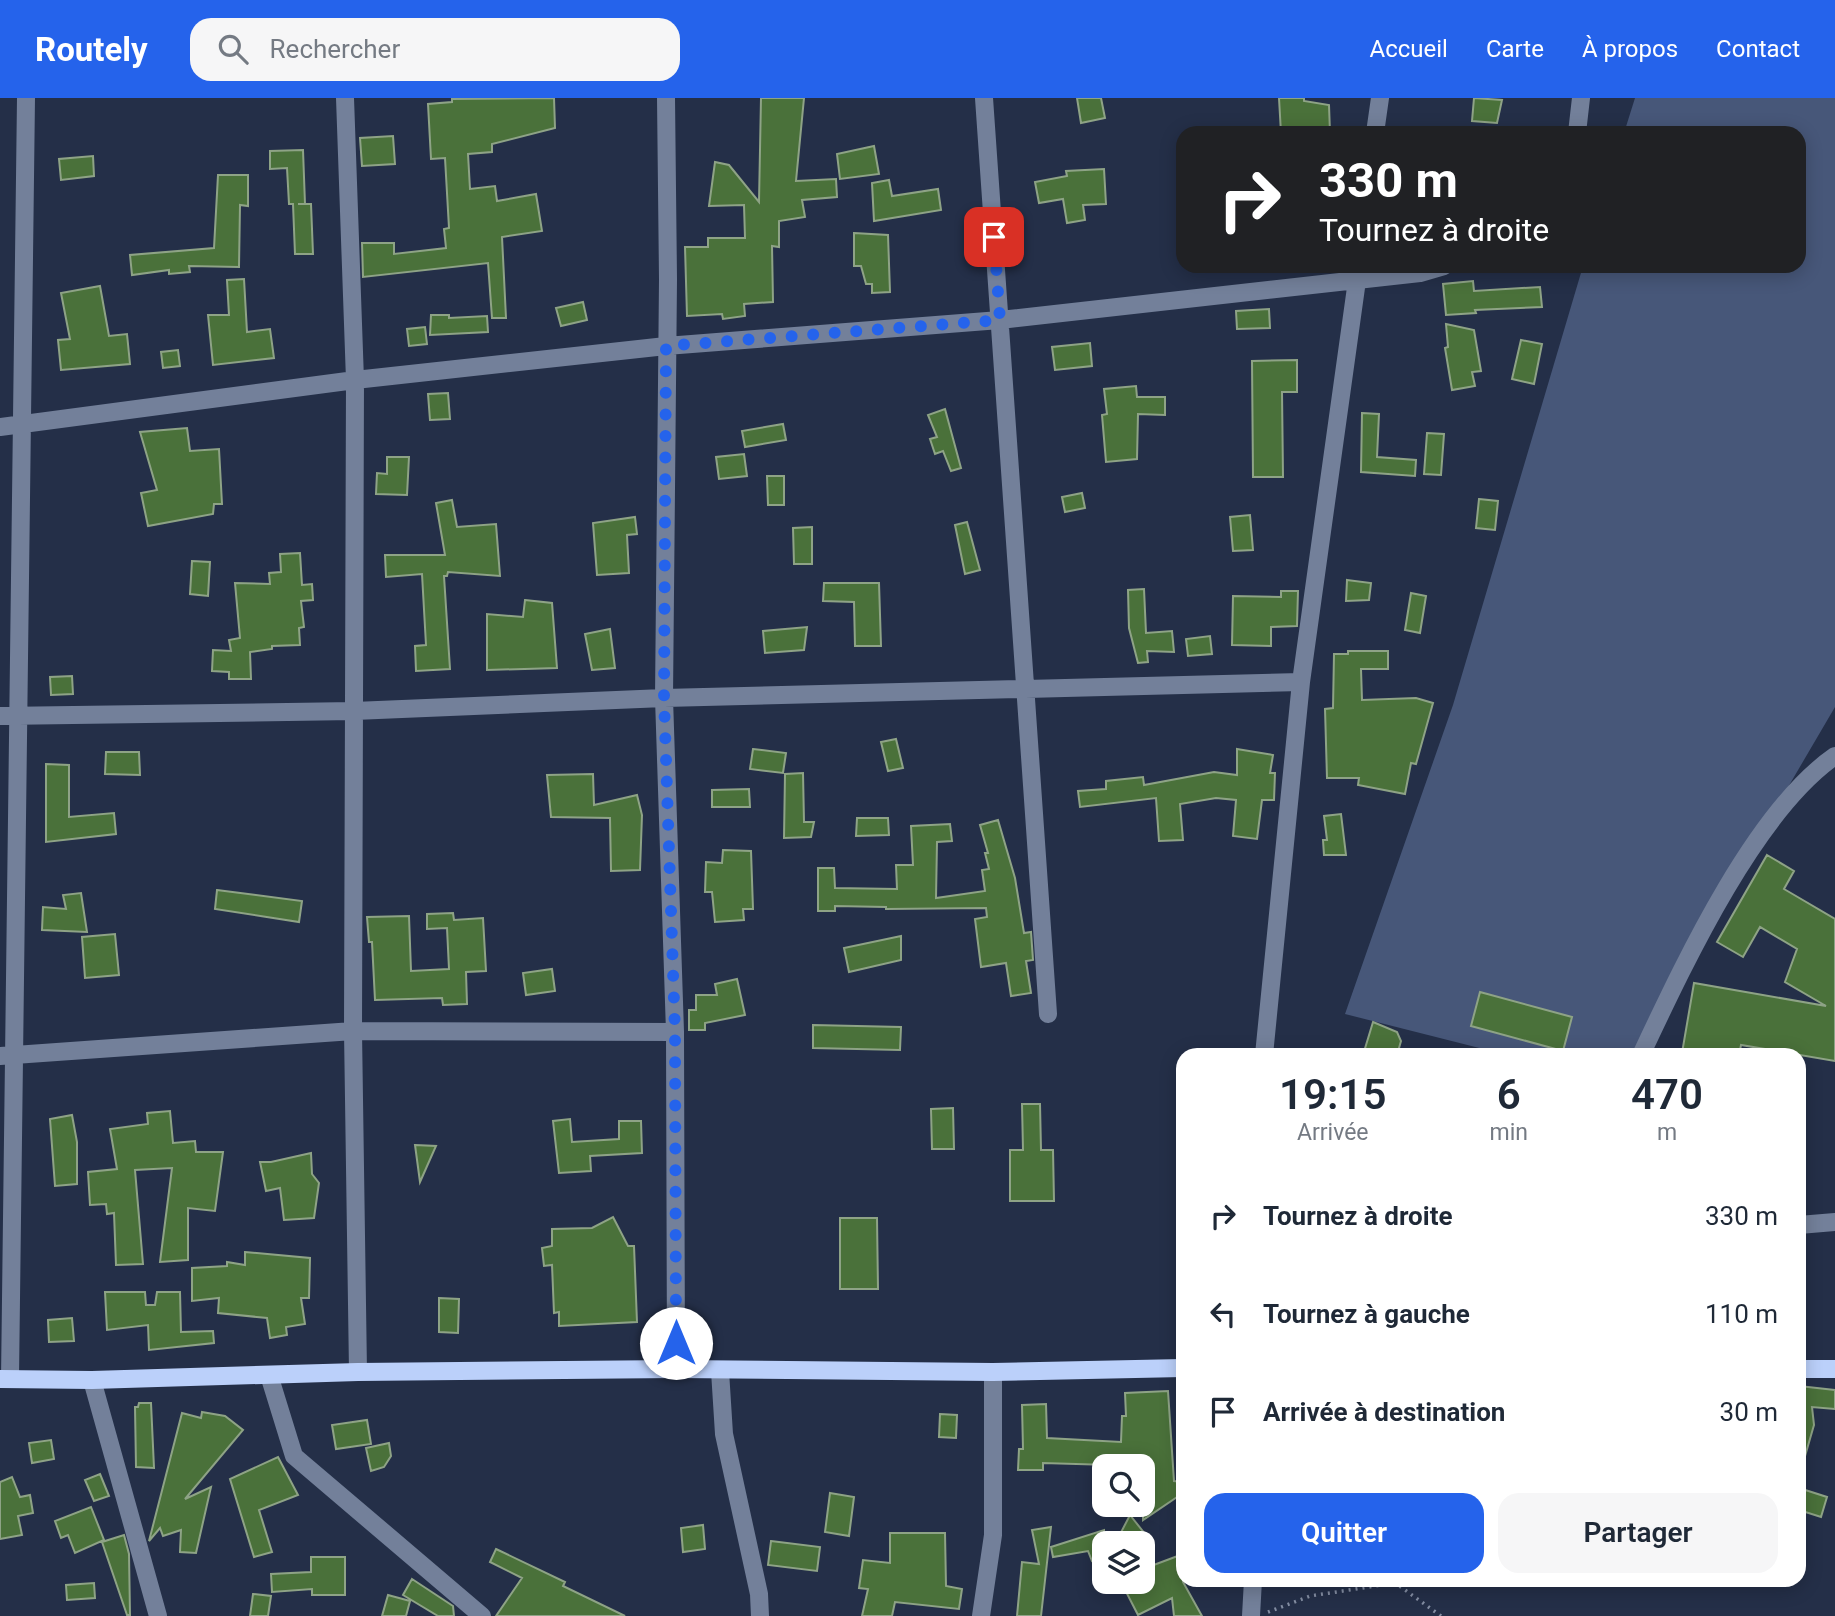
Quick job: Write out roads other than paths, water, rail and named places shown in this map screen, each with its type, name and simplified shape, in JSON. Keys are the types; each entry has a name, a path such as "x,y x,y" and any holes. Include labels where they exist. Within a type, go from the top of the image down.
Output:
{"main road":[{"path":"5,1379 269,1376 358,1371 676,1369 993,1372 1176,1368"},
{"path":"1806,1369 1835,1369"}],"street":[{"path":"5,1379 6,1056 19,716 26,98"},
{"path":"345,98 355,380 353,1031 358,1371"},
{"path":"666,98 664,698 675,1032 676,1369"},
{"path":"984,98 1023,690 1048,1014"},
{"path":"1377,126 1380,98"},
{"path":"1578,126 1581,98"},
{"path":"0,427 22,427 355,380 666,346 1000,320 1351,273"},
{"path":"1265,1048 1301,682 1358,273"},
{"path":"0,716 354,710 664,698 1301,682"},
{"path":"1644,1048 1687,958 1758,840 1811,773 1835,756"},
{"path":"6,1056 353,1031 675,1032"},
{"path":"1806,1224 1835,1222"},
{"path":"720,1371 724,1434 759,1594 760,1616"},
{"path":"981,1616 993,1535 993,1372"},
{"path":"269,1376 294,1456 482,1616"},
{"path":"92,1380 158,1616"},
{"path":"1251,1616 1253,1587"}]}
